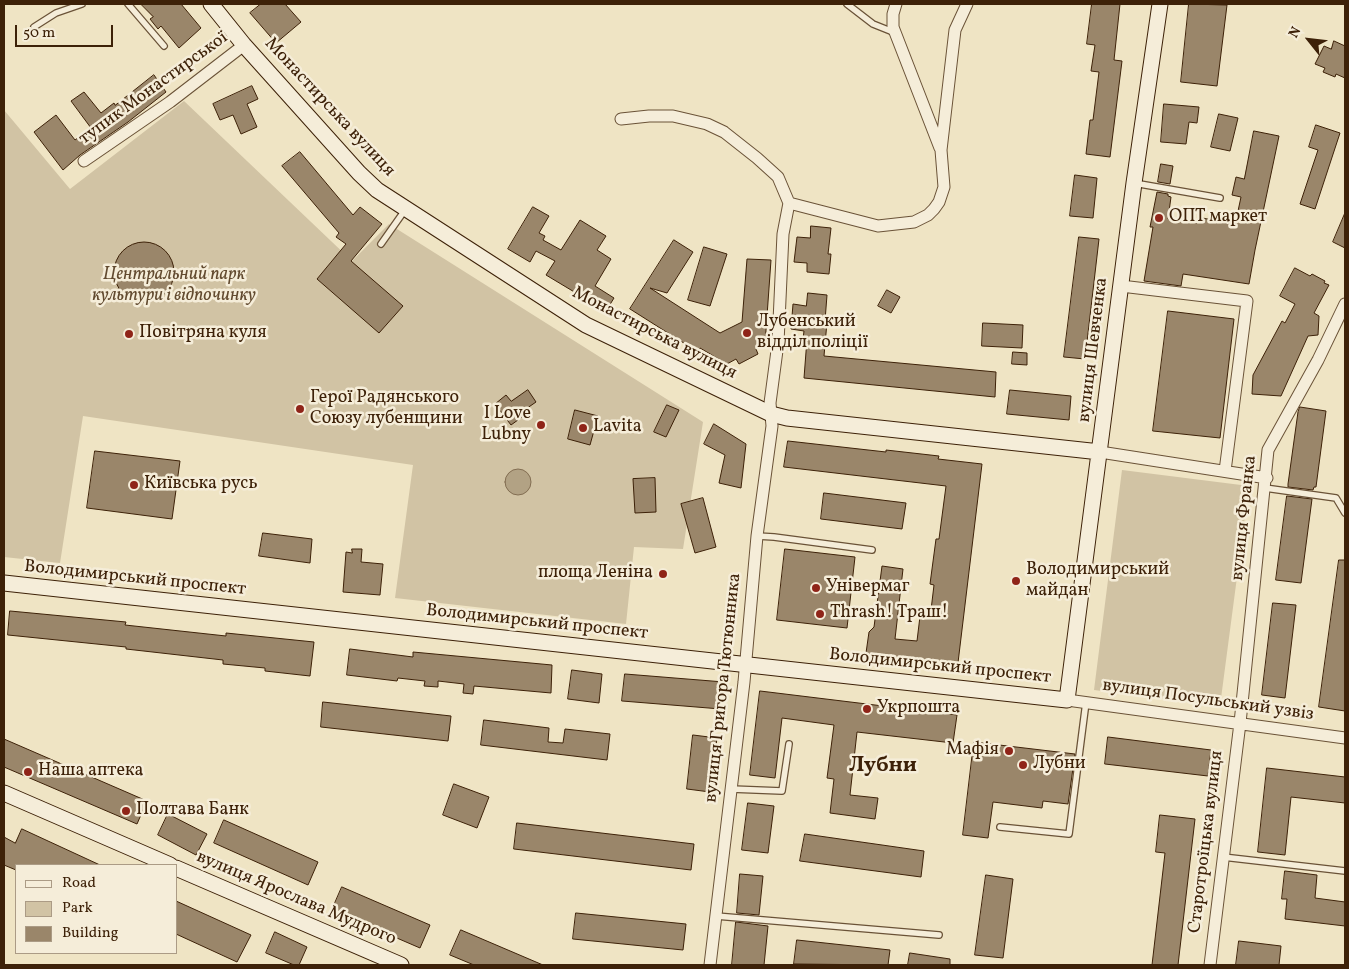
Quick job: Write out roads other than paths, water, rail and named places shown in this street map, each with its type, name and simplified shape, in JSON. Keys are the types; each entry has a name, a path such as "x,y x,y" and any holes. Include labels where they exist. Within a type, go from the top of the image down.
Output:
{"main road":[{"name":"Монастирська вулиця","path":"211,4 244,45 359,173 377,190 586,325 771,414 797,419 1100,452"},
{"name":"вулиця Шевченка","path":"1066,700 1134,184 1160,4"},
{"name":"Володимирський проспект","path":"4,583 1066,700"},
{"name":"вулиця Ярослава Мудрого","path":"4,793 168,864"},
{"name":"вулиця Ярослава Мудрого","path":"178,869 401,965"}],"street":[{"path":"621,119 673,116 693,120 724,132 758,158 778,177 789,203 878,226 914,222 928,215 934,209 942,195 944,172 941,150 893,27 893,14 896,4"},
{"path":"941,150 955,30 967,4"},
{"name":"тупик Монастирської","path":"84,161 170,102 244,45"},
{"name":"вулиця Григора Тютюнника","path":"710,965 746,665 757,536 772,426 770,403 778,343 783,234 789,203"},
{"path":"1121,286 1247,301 1225,471"},
{"name":"вулиця Франка","path":"1240,723 1268,450 1318,360 1345,304"},
{"path":"1100,452 1225,471 1266,483"},
{"name":"вулиця Посульський узвіз","path":"1066,700 1345,738"},
{"name":"Старотроїцька вулиця","path":"1210,965 1240,723"}],"lane":[{"path":"34,27 56,13 82,4"},
{"path":"128,4 164,46"},
{"path":"846,4 873,24 895,32"},
{"path":"1134,184 1220,198"},
{"path":"381,244 406,208"},
{"path":"1266,483 1336,498 1345,513"},
{"path":"757,536 872,550"},
{"path":"1000,827 1069,834 1086,702"},
{"path":"731,789 782,791 789,744"},
{"path":"1223,857 1345,871"},
{"path":"716,916 939,935"}],"place":[{"name":"ОПТ маркет","path":"1159,218"},
{"name":"Лубенський відділ поліції","path":"747,333"},
{"name":"Повітряна куля","path":"129,334"},
{"name":"Герої Радянського Союзу лубенщини","path":"300,409"},
{"name":"I Love Lubny","path":"541,425"},
{"name":"Lavita","path":"583,428"},
{"name":"Київська русь","path":"134,485"},
{"name":"площа Леніна","path":"663,574"},
{"name":"Володимирський майдан","path":"1016,581"},
{"name":"Універмаг","path":"816,588"},
{"name":"Thrash! Траш!","path":"820,614"},
{"name":"Укрпошта","path":"867,709"},
{"name":"Мафія","path":"1009,751"},
{"name":"Лубни","path":"1023,765"},
{"name":"Наша аптека","path":"28,772"},
{"name":"Полтава Банк","path":"126,811"}],"district":[{"name":"Лубни","path":"883,767"}],"park label":[{"name":"Центральний парк культури і відпочинку","path":"174,286"}]}
